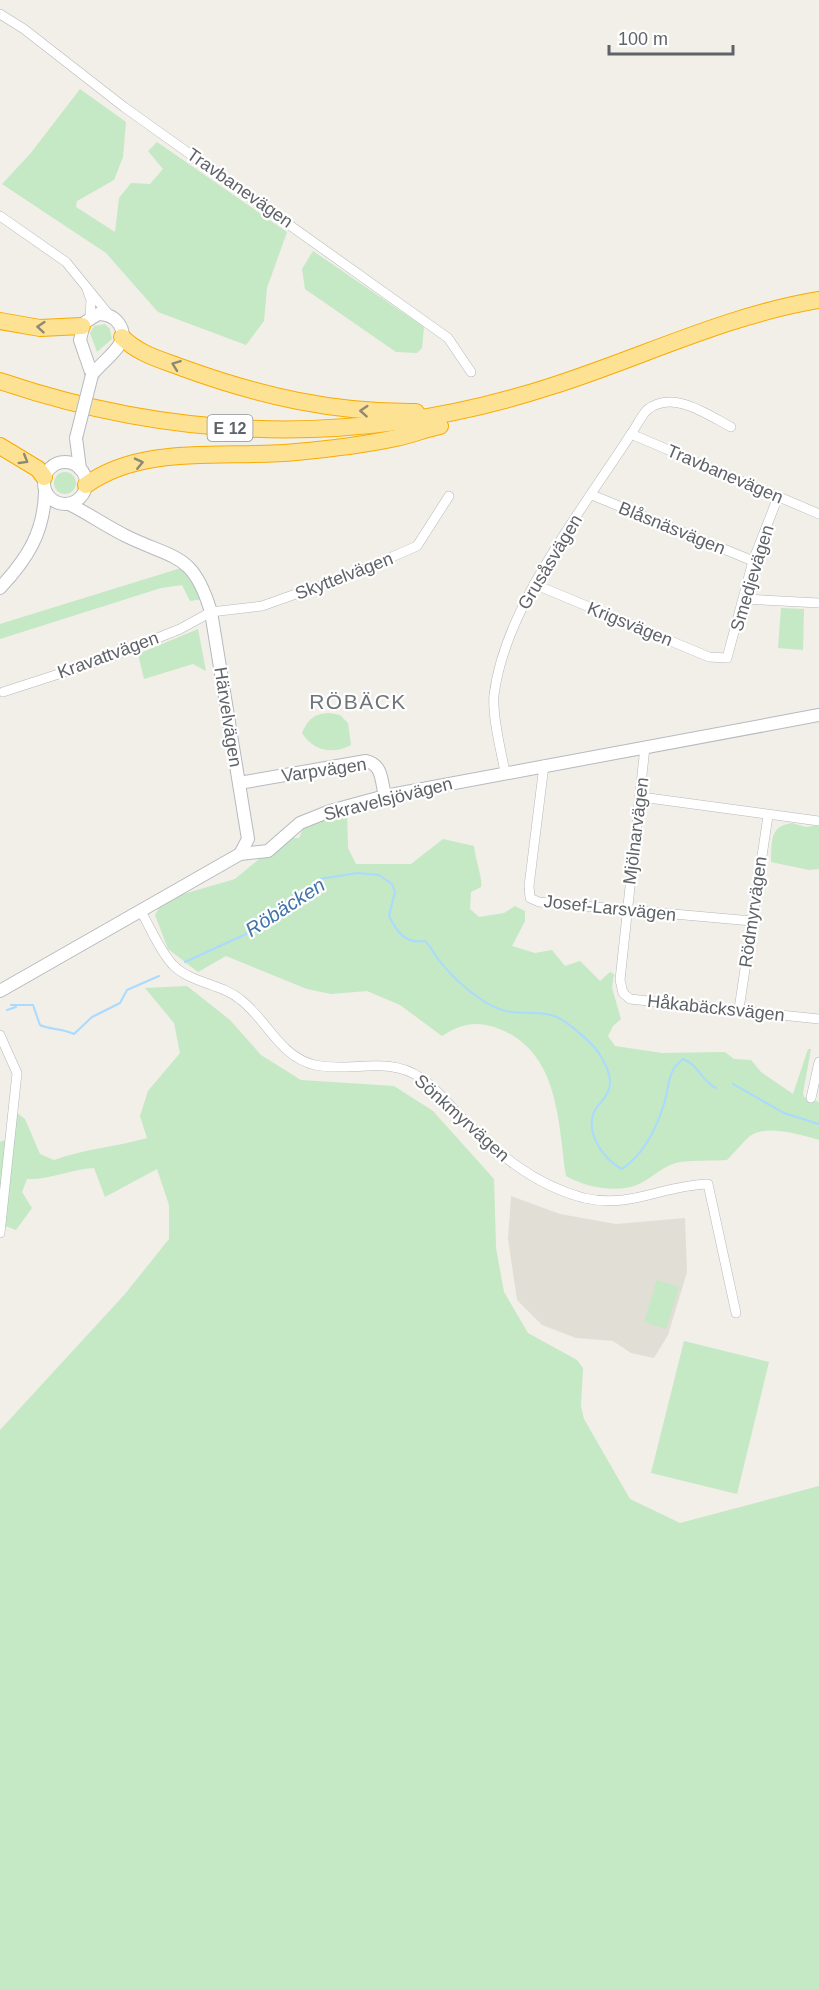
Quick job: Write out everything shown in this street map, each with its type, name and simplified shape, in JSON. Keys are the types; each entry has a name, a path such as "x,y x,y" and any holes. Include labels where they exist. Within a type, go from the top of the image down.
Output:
{"highway":[{"name":"E 12","path":"0,381 68,403 115,414 194,425 254,430 346,429 414,421 550,387 736,322 819,300"},
{"name":"E 12","path":"0,389 104,418 194,432 295,437 436,426 512,409 706,341 776,319 819,310"},
{"path":"0,321 40,328 86,321"},
{"path":"122,337 136,349 159,359 251,392 292,402 366,411 465,410"},
{"path":"84,490 122,467 159,459 264,455 345,447 398,438 436,426"},
{"path":"0,446 38,469 45,485"}],"street":[{"name":"Travbanevägen","path":"0,14 24,29 124,107 447,338 471,372"},
{"path":"0,216 66,262 119,324 122,337 117,349 100,363 92,375 76,438 61,462 49,469 45,485 42,525"},
{"path":"84,281 91,300 80,340 92,375"},
{"path":"86,321 102,314 110,316"},
{"name":"Grusåsvägen","path":"506,772 494,697 509,639 534,584 631,434 647,410 664,403 684,404 731,427"},
{"name":"Travbanevägen","path":"631,434 819,514"},
{"path":"76,438 84,490 96,518"},
{"path":"61,462 70,463 80,469"},
{"path":"45,485 51,500 96,518"},
{"path":"0,588 27,556 48,514 84,490"},
{"name":"Blåsnäsvägen","path":"592,495 753,561"},
{"name":"Skyttelvägen","path":"211,612 262,606 355,573 417,546 449,496"},
{"name":"Smedjevägen","path":"727,658 753,561 778,497"},
{"name":"Härvelvägen","path":"96,518 129,538 176,556 189,566 199,579 211,612 248,839 240,854"},
{"name":"Krigsvägen","path":"534,584 709,657 727,658"},
{"path":"744,599 819,603"},
{"name":"Kravattvägen","path":"3,692 108,658 180,628 211,612"},
{"name":"Skravelsjövägen","path":"0,991 240,854 268,851 300,823 330,811 385,796 506,772 819,715"},
{"name":"Mjölnarvägen","path":"621,986 645,747"},
{"name":"Varpvägen","path":"239,783 366,761 374,763 379,768 385,796"},
{"name":"Josef-Larsvägen","path":"544,765 529,886 530,898 539,902 752,921"},
{"path":"641,797 768,816 819,821"},
{"name":"Rödmyrvägen","path":"739,1009 768,816"},
{"name":"Sönkmyrvägen","path":"140,910 170,960 181,972 233,994 250,1009 285,1048 300,1059 331,1067 382,1065 410,1072 427,1083 492,1147 538,1180 576,1195 617,1203 685,1185 708,1184 736,1313"},
{"name":"Håkabäcksvägen","path":"621,986 626,997 630,999 819,1019"},
{"path":"0,1035 17,1073 0,1233"},
{"path":"811,1098 819,1062"}],"shaded area":[{"path":"511,1196 560,1214 616,1224 685,1218 687,1272 668,1335 654,1358 631,1353 613,1341 576,1338 542,1325 517,1300 508,1239"}],"green space":[{"path":"80,89 126,122 123,157 114,180 77,201 76,207 115,232 119,198 131,183 150,184 163,169 148,151 157,142 287,232 267,288 264,321 246,345 158,312 106,253 2,184 30,154"},
{"path":"313,251 424,327 422,348 417,353 396,352 305,289 302,269"},
{"path":"105,324 110,329 112,339 97,352 90,333 94,326"},
{"path":"65,472 73,475 76,483 73,491 65,494 57,491 54,483 57,475"},
{"path":"181,568 203,599 190,601 182,585 161,588 0,639 0,624"},
{"path":"781,608 804,609 803,650 778,648"},
{"path":"198,629 206,671 193,664 144,679 138,654"},
{"path":"329,713 340,715 348,723 351,745 337,750 324,750 312,744 302,733 312,718"},
{"path":"347,811 348,848 356,864 411,864 443,839 474,846 481,887 471,892 470,909 479,917 504,913 515,906 525,911 525,921 512,946 535,953 552,950 565,966 580,961 600,981 610,972 614,974 612,988 621,1019 613,1026 608,1036 615,1046 662,1053 725,1052 734,1059 751,1060 761,1072 793,1094 808,1049 811,1049 803,1093 804,1097 819,1102 819,1140 783,1132 764,1131 750,1136 727,1160 680,1162 664,1168 639,1184 621,1189 592,1186 566,1176 561,1132 551,1089 532,1051 515,1037 494,1027 480,1024 461,1026 442,1036 400,1005 367,991 331,994 307,989 226,956 198,972 168,949 155,915 159,908 173,897 235,879 259,859 270,855 287,838 299,838 304,826"},
{"path":"792,823 806,827 819,825 819,869 809,870 771,862 773,836 779,828"},
{"path":"187,986 230,1020 261,1055 301,1080 394,1086 433,1111 494,1179 496,1248 504,1292 528,1333 577,1360 583,1368 581,1406 584,1419 630,1499 680,1523 819,1486 819,1990 0,1990 0,1430 125,1294 169,1239 169,1205 157,1169 105,1197 94,1168 85,1169 44,1178 27,1179 22,1192 32,1208 16,1230 0,1224 0,1142 13,1137 17,1113 25,1119 40,1154 54,1160 147,1138 140,1116 148,1091 180,1053 174,1023 145,988"},
{"path":"657,1280 679,1287 666,1329 644,1322"},
{"path":"684,1341 769,1362 737,1494 651,1473"}],"waterway":[{"name":"Röbäcken","path":"185,962 246,934 320,879 357,873 379,875 392,884 395,892 389,916 395,927 407,939 425,941 443,966 465,988 485,1002 504,1010 519,1013 542,1013 556,1017 578,1032 597,1050 606,1065 610,1086 594,1112 592,1128 598,1145 615,1165 622,1169 643,1149 661,1114 671,1074 683,1059 693,1065 707,1082 716,1088"},
{"name":"Röbäcken","path":"11,1005 33,1005 40,1025 74,1034 92,1017 120,1003 127,990 159,976"},
{"name":"Röbäcken","path":"7,1010 16,1007"},
{"name":"Röbäcken","path":"733,1084 784,1113 819,1124"}],"district":[{"name":"RÖBÄCK","path":"358,702"}]}
